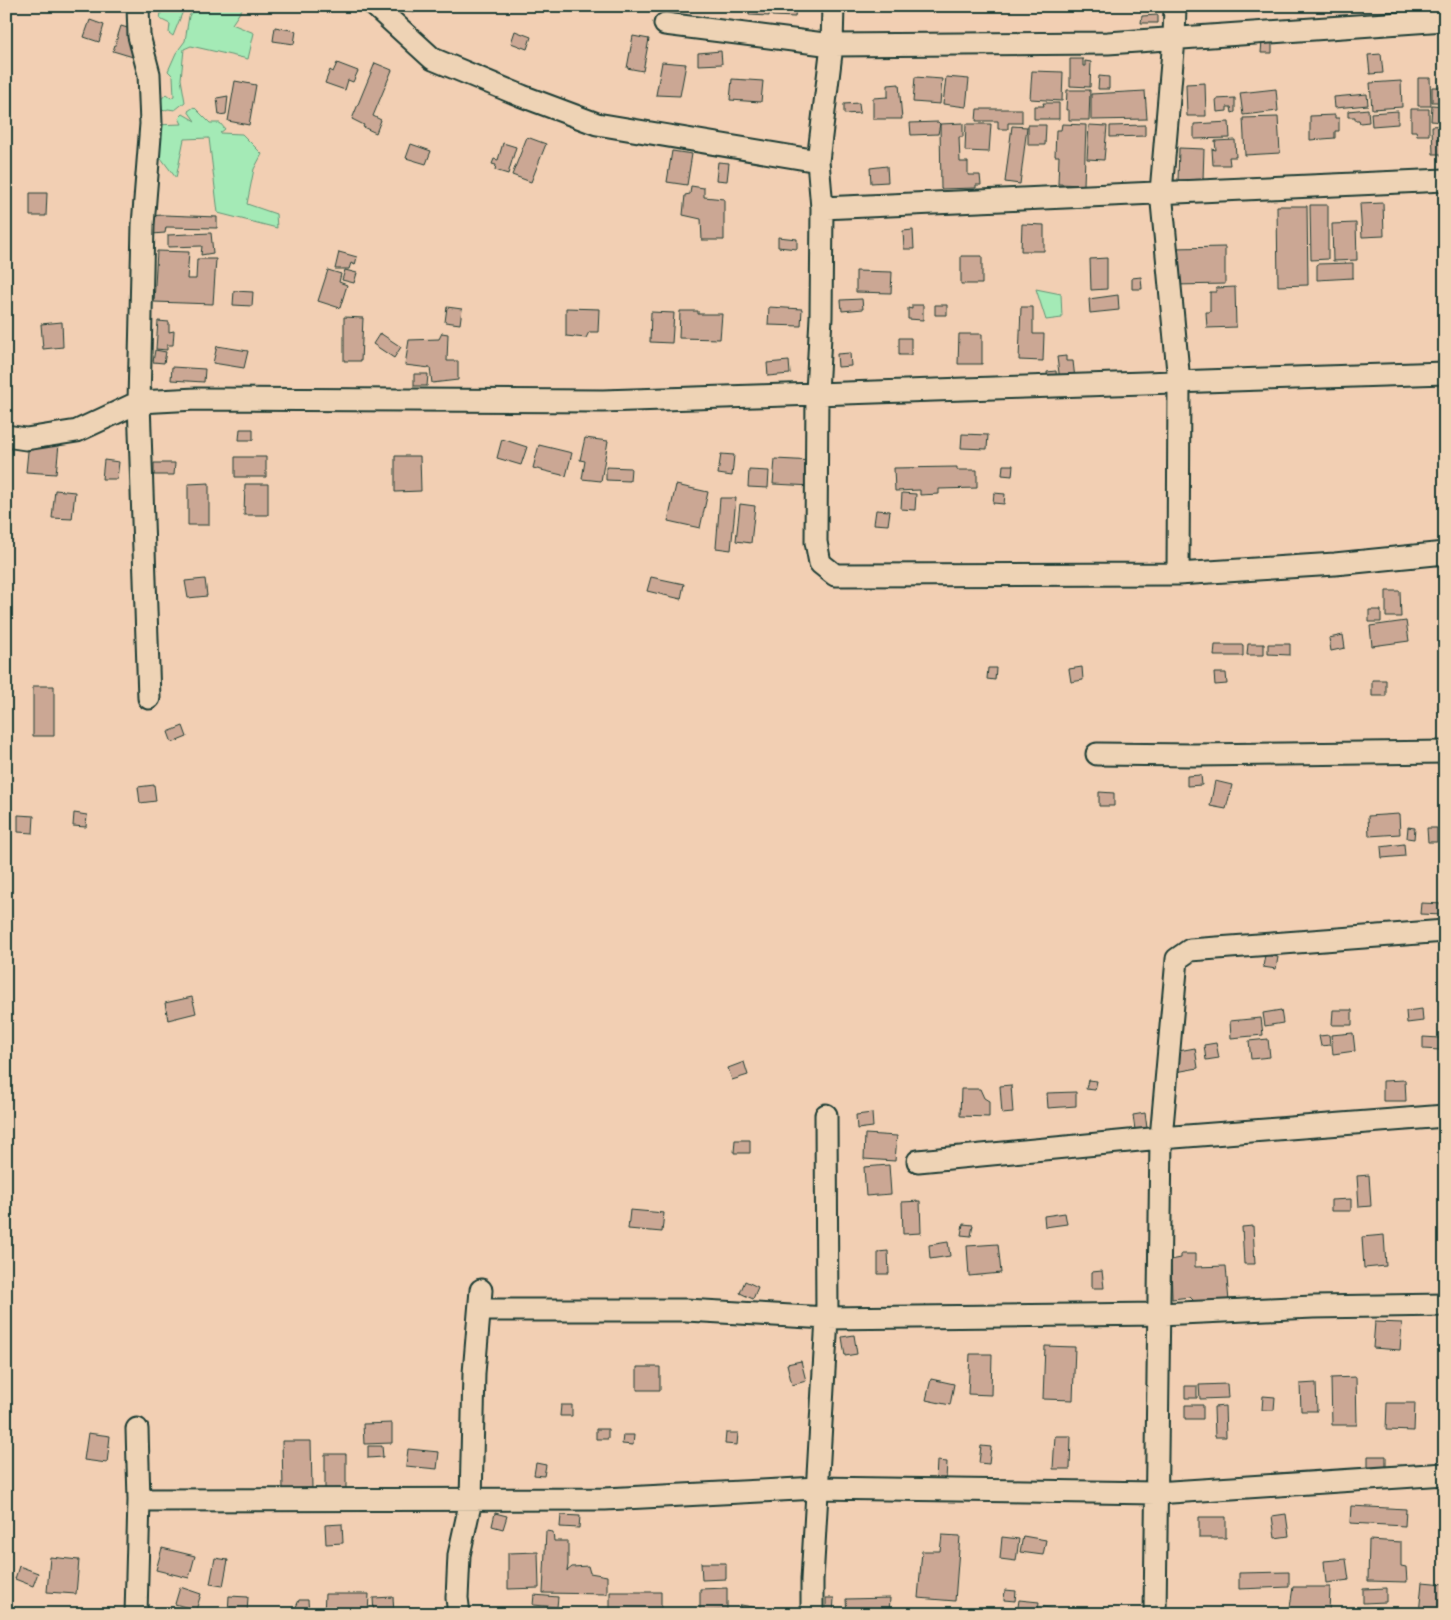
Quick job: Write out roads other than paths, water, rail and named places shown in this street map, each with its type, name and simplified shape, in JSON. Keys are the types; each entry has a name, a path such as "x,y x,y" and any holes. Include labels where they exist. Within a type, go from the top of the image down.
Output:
{"street":[{"path":"138,6 139,36 149,74 150,124 143,225 139,402 149,698"},
{"path":"375,6 433,59 522,96 597,124 818,161"},
{"path":"833,6 832,45 818,161 822,208 821,317 817,392 816,542 820,563 835,575 1178,574 1335,564 1445,553"},
{"path":"1175,6 1161,192 1179,382 1178,574"},
{"path":"665,24 832,45 1108,43 1445,20"},
{"path":"822,208 1445,180"},
{"path":"6,436 26,439 77,431 139,402 196,399 603,401 817,392 1445,373"},
{"path":"1097,754 1194,756 1445,752"},
{"path":"1155,1614 1161,1138 1177,959 1190,950 1445,931"},
{"path":"812,1614 827,1318 826,1115"},
{"path":"918,1161 1161,1138 1445,1116"},
{"path":"459,1614 457,1598 459,1555 471,1500 474,1373 480,1300 827,1318 1159,1314 1312,1307 1445,1305"},
{"path":"136,1614 139,1500 137,1428"},
{"path":"139,1500 301,1498 605,1499 817,1488 1156,1493 1445,1474"}]}
